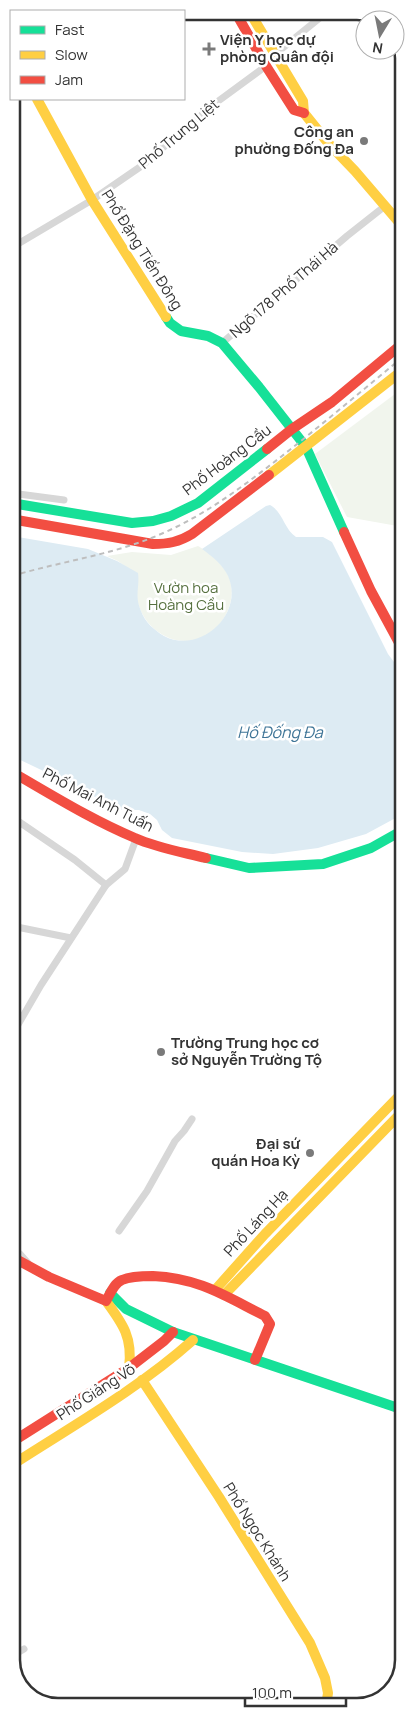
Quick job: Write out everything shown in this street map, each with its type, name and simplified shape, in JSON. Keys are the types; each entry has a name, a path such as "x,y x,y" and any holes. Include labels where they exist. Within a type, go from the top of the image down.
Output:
{"main road":[{"path":"240,20 294,110 304,112"},
{"path":"254,20 303,102 304,112 329,144 395,218"},
{"name":"Phố Đặng Tiến Đông","path":"38,100 92,200 170,324 181,330 208,336 222,343 306,447"},
{"name":"Phố Hoàng Cầu","path":"20,504 123,522 148,522 164,519 183,512 207,497 292,429 332,402 395,350"},
{"path":"20,520 153,544 169,544 184,539 306,447 395,376"},
{"path":"306,447 371,591 395,635"},
{"name":"Phố Mai Anh Tuấn","path":"20,777 86,814 136,839 168,849 248,868 323,864 371,848 395,834"},
{"name":"Phố Láng Hạ","path":"220,1292 265,1234 395,1101"},
{"name":"Phố Láng Hạ","path":"220,1292 274,1243 395,1120"},
{"path":"362,1135 372,1144"},
{"path":"265,1234 274,1243"},
{"path":"20,1261 62,1283 108,1297 126,1310 193,1340 395,1407"},
{"path":"108,1297 117,1283 123,1279 143,1276 183,1279 220,1292 266,1316 269,1328 255,1360"},
{"path":"108,1297 128,1333 131,1356 129,1368"},
{"name":"Phố Giảng Võ","path":"20,1437 129,1368 173,1332"},
{"name":"Phố Giảng Võ","path":"20,1460 142,1380 180,1353 193,1340"},
{"name":"Phố Ngọc Khánh","path":"142,1380 310,1643 326,1678 327,1698"}],"street":[{"path":"274,55 317,20"},
{"name":"Phố Trung Liệt","path":"20,243 92,200 140,167 217,102 266,66"},
{"name":"Ngõ 178 Phố Thái Hà","path":"222,343 385,206"},
{"path":"20,494 64,500"},
{"path":"20,822 76,860 106,885"},
{"path":"20,1022 106,885 125,869 136,839"},
{"path":"20,928 71,938"},
{"path":"119,1231 147,1190 175,1141 192,1119"},
{"path":"20,1254 34,1269"},
{"path":"20,1651 24,1649"}],"green space":[{"path":"395,394 395,526 347,517 315,454"},
{"name":"Vườn hoa Hoàng Cầu","path":"198,546 215,559 228,575 232,591 229,607 226,615 216,628 199,639 188,641 166,637 157,631 142,614 137,596 138,576 118,561 107,556 132,552 171,555"}],"water":[{"name":"Hố Đống Đa","path":"270,505 278,512 289,530 296,537 323,537 332,542 388,654 395,663 395,818 366,834 318,848 273,854 242,852 172,838 162,830 157,820 150,814 139,810 123,810 113,807 79,788 20,760 20,537 88,549 117,561 138,573 138,600 147,622 164,636 178,640 192,640 205,635 225,617 230,604 232,590 228,576 223,568 202,549"}],"railway":[{"path":"20,574 125,547 161,534 191,519 220,502 260,473 395,364"}],"traffic: fast":[{"path":"166,317 170,323 181,331 208,336 222,343 259,387 306,447 344,532"},
{"path":"20,504 132,523 153,521 171,516 198,503 267,449"},
{"path":"206,858 249,868 323,864 371,848 395,834"},
{"path":"110,1293 126,1309 173,1332 395,1407"}],"traffic: slow":[{"path":"254,20 303,101 304,113 395,218"},
{"path":"38,100 92,200 166,317"},
{"path":"269,475 395,376"},
{"path":"215,1290 265,1234 395,1100"},
{"path":"224,1295 395,1119"},
{"path":"106,1301 122,1324 128,1340 129,1368"},
{"path":"20,1460 128,1391 193,1340"},
{"path":"142,1380 219,1497 310,1643 325,1678 327,1698"}],"traffic: jam":[{"path":"240,20 294,110 304,113"},
{"path":"267,449 292,429 332,402 395,350"},
{"path":"20,521 153,544 169,543 192,534 269,475"},
{"path":"344,532 371,591 395,635"},
{"path":"20,777 72,807 119,831 152,844 206,858"},
{"path":"20,1261 49,1277 106,1301 119,1281 138,1276 169,1277 211,1289 265,1316 270,1324 255,1360"},
{"path":"20,1437 129,1368 173,1332"}],"place":[{"name":"Viện Y học dự phòng Quân đội","path":"209,49"},
{"name":"Công an phường Đống Đa","path":"364,141"},
{"name":"Trường Trung học cơ sở Nguyễn Trường Tộ","path":"161,1052"},
{"name":"Đại sứ quán Hoa Kỳ","path":"310,1153"}]}
